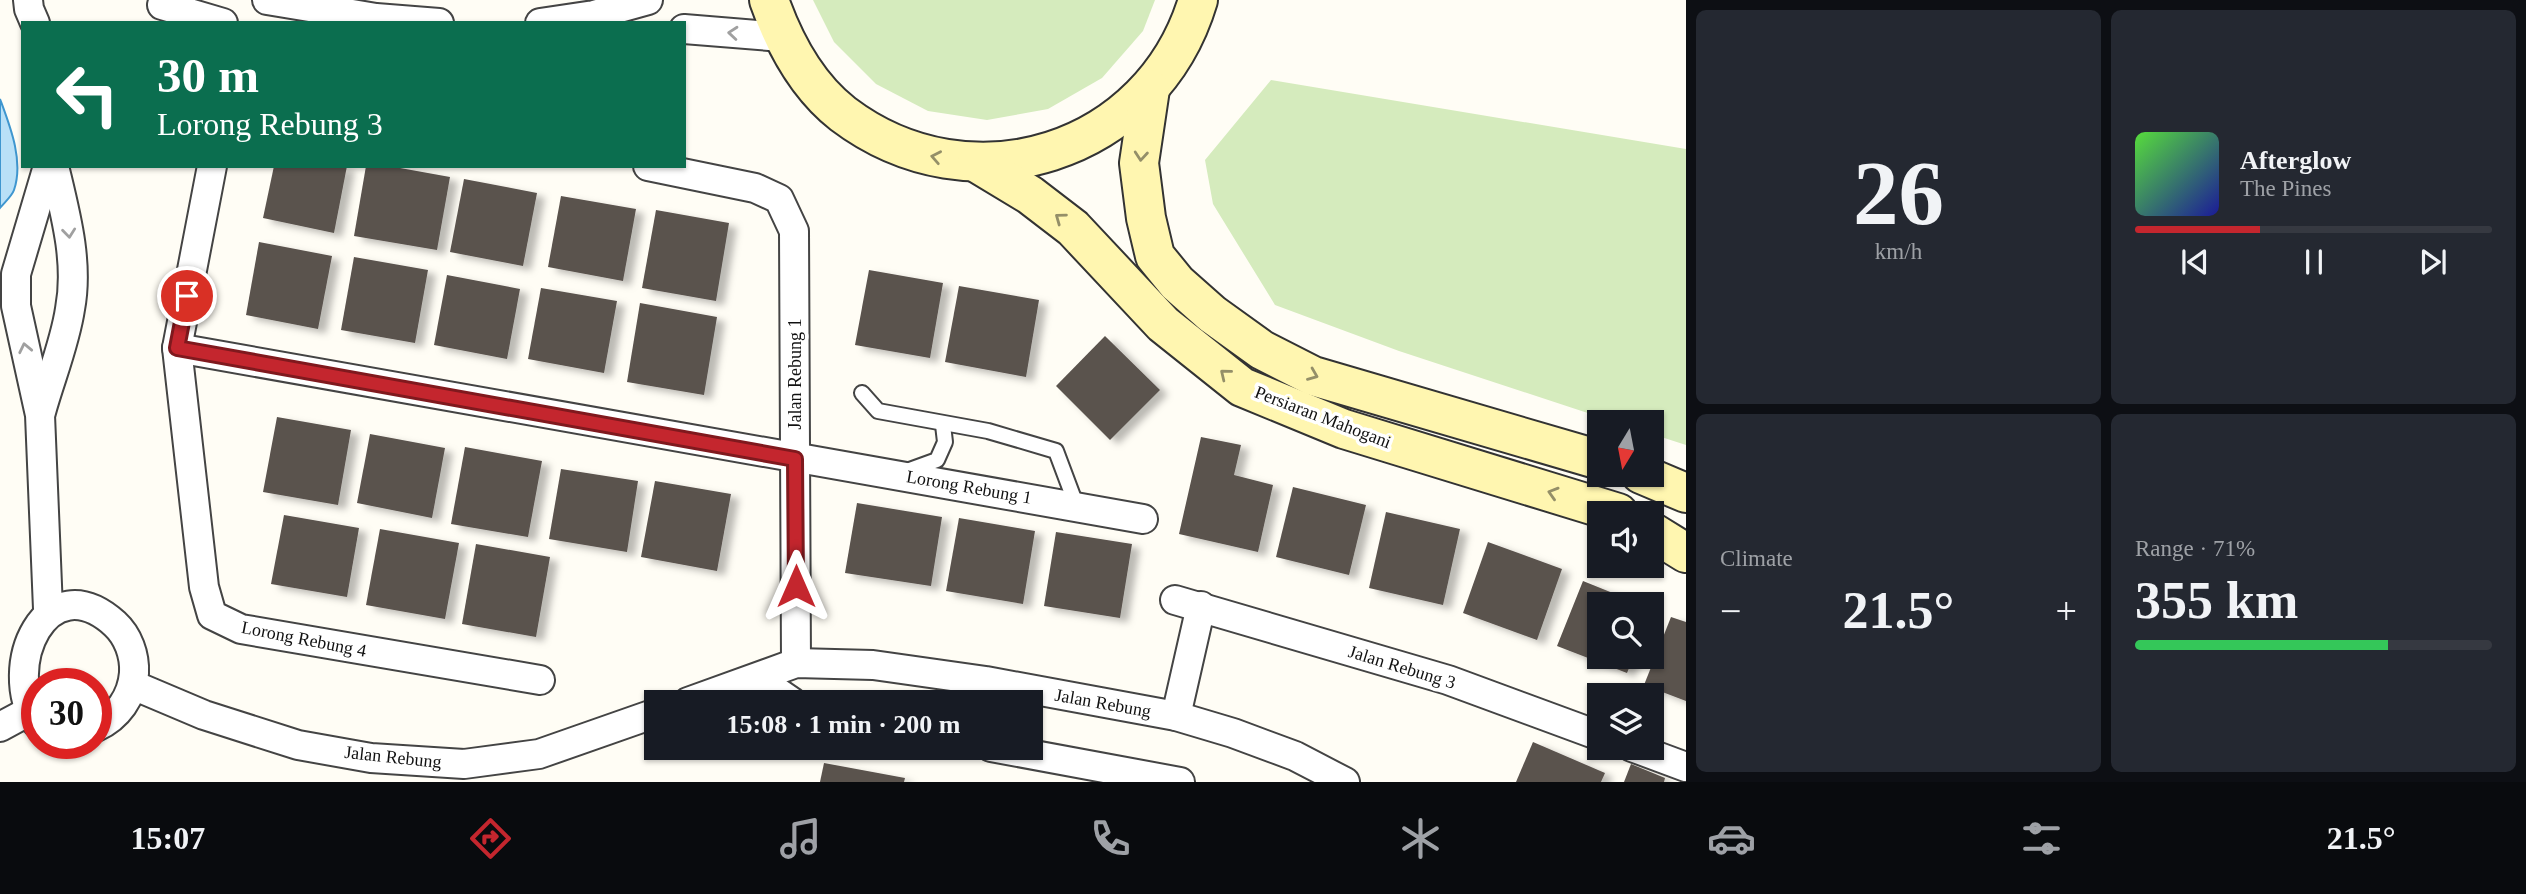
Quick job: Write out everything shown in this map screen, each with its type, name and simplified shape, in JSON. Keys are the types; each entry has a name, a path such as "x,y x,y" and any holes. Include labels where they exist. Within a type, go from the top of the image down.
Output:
{"main road":[{"path":"769,0 782,37 808,78 842,113 883,139 929,156 977,163 1025,159 1072,145 1114,121 1150,89 1173,58 1191,24 1198,0"},
{"name":"Persiaran Mahogani","path":"1150,89 1139,163 1146,218 1155,256 1177,283 1212,314 1262,350 1312,376 1587,456"},
{"name":"Persiaran Mahogani","path":"977,163 1030,195 1073,228 1163,324 1242,387 1344,429 1587,503"},
{"path":"1664,484 1686,493"},
{"path":"1664,539 1686,553"}],"street":[{"path":"28,0 34,21"},
{"path":"267,0 376,18 414,21"},
{"path":"554,21 594,15 648,0"},
{"path":"160,9 214,21"},
{"path":"686,29 782,37"},
{"path":"47,168 16,274 16,306 40,415 48,609"},
{"path":"40,415 71,309 72,272 68,223 54,168"},
{"path":"177,348 212,168"},
{"name":"Jalan Rebung 1","path":"658,168 755,188 779,199 794,231 796,663"},
{"name":"Lorong Rebung 1","path":"177,348 1143,519"},
{"name":"Lorong Rebung 4","path":"177,348 204,587 212,615 241,629 540,680"},
{"name":"Jalan Rebung 3","path":"1176,716 1188,603 1448,680 1587,731"},
{"path":"20,722 6,676 7,655 15,635 29,619 48,609 68,605 87,608 105,616 120,629 130,646 135,665 133,685 124,705 112,718"},
{"name":"Jalan Rebung","path":"722,690 796,663 873,665 986,681 1176,716 1295,756 1345,782"},
{"path":"757,678 774,690"},
{"name":"Jalan Rebung","path":"133,685 204,715 298,745 371,758 464,764 539,754 644,717"},
{"path":"1043,757 1180,782"},
{"path":"1664,759 1686,767"}],"lane":[{"path":"862,393 878,411 988,432 1056,451 1077,507"},
{"path":"898,475 937,460 945,442 943,425"}],"green space":[{"path":"813,0 1155,0 1143,31 1102,78 1048,109 987,120 928,111 876,84 834,42"},
{"path":"1271,80 1686,149 1686,445 1664,438 1664,410 1587,410 1587,413 1399,351 1275,305 1213,204 1205,160"}],"water":[{"path":"0,99 17,156 17,179 10,197 0,208"}],"building":[{"path":"274,168 347,168 334,233 263,218"},
{"path":"366,168 400,168 450,177 437,250 354,236"},
{"path":"464,179 537,193 523,266 450,252"},
{"path":"561,196 636,209 623,281 548,267"},
{"path":"656,210 729,223 716,301 642,288"},
{"path":"259,242 332,256 318,329 246,315"},
{"path":"354,257 428,270 415,343 341,330"},
{"path":"869,270 943,283 930,358 855,345"},
{"path":"447,275 520,289 507,359 434,345"},
{"path":"959,286 1039,300 1026,377 945,362"},
{"path":"541,288 617,301 604,373 528,359"},
{"path":"640,303 717,317 704,395 627,382"},
{"path":"1105,336 1160,390 1110,440 1056,386"},
{"path":"277,417 351,430 338,505 263,492"},
{"path":"370,434 445,448 432,518 357,503"},
{"path":"1201,437 1241,445 1234,475 1273,485 1258,552 1179,534"},
{"path":"465,447 542,461 528,537 451,524"},
{"path":"561,469 638,481 627,552 549,539"},
{"path":"655,481 731,494 717,571 641,557"},
{"path":"1293,487 1366,505 1349,575 1276,557"},
{"path":"857,503 942,517 931,586 845,573"},
{"path":"1386,512 1460,529 1443,605 1369,588"},
{"path":"284,515 359,528 347,597 271,584"},
{"path":"959,518 1035,531 1023,604 946,591"},
{"path":"380,529 459,543 445,619 366,605"},
{"path":"1056,532 1132,544 1120,618 1044,606"},
{"path":"1488,542 1562,569 1537,640 1463,613"},
{"path":"476,544 550,557 536,637 462,624"},
{"path":"1583,581 1610,592 1587,592 1587,658 1557,646"},
{"path":"1671,617 1686,622 1686,701 1664,693 1664,683 1645,683 1650,669 1664,669 1664,635"},
{"path":"1533,742 1605,773 1601,782 1516,782"},
{"path":"824,763 905,778 904,782 820,782"},
{"path":"1631,764 1665,778 1664,782 1624,782"}],"route":[{"path":"187,296 177,348 795,459 796,586"}]}
